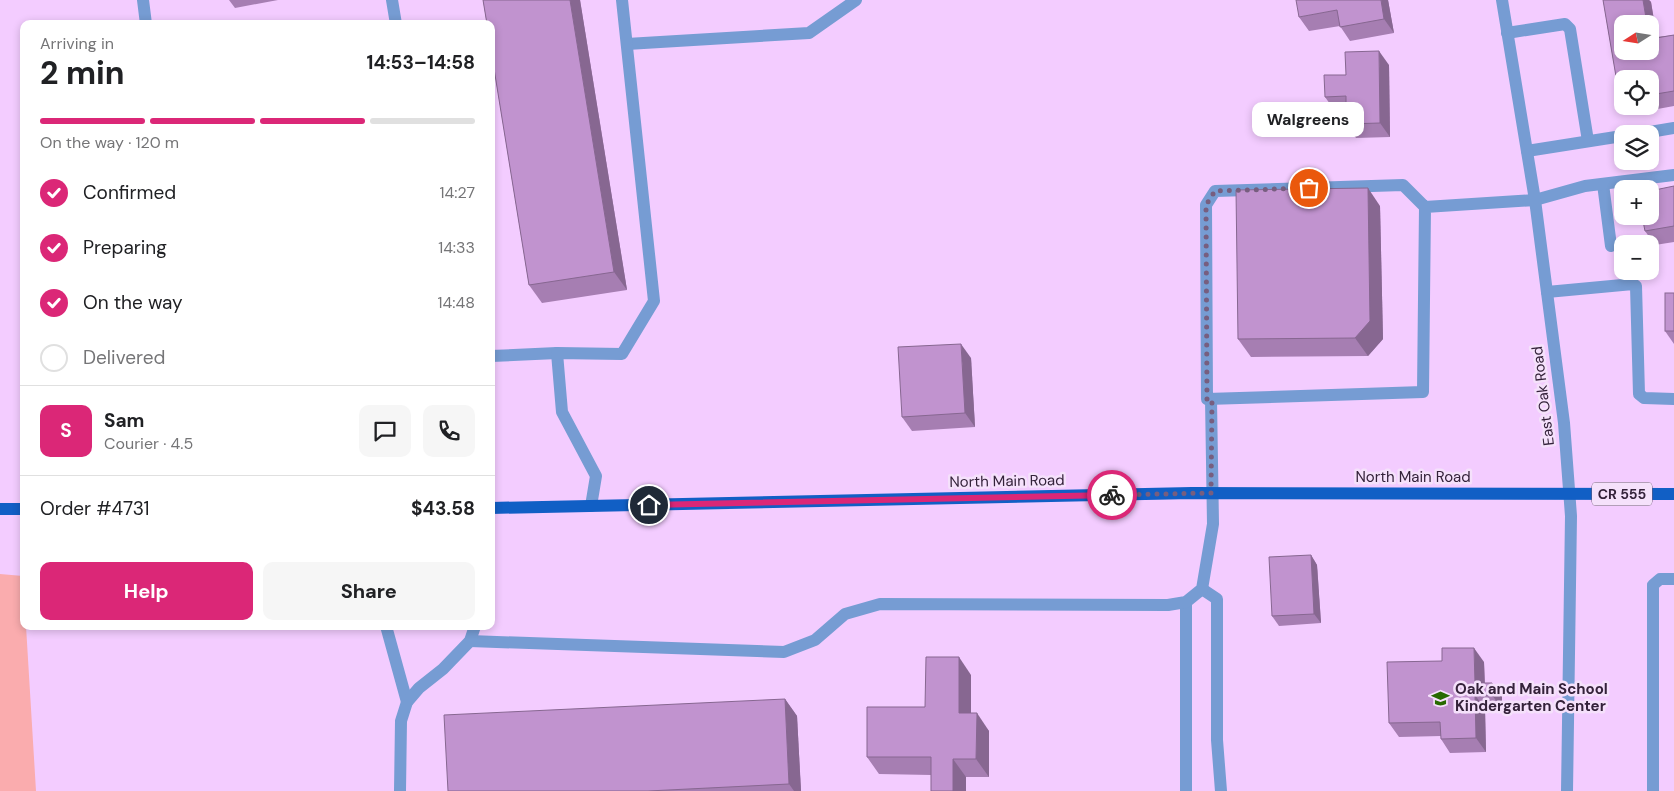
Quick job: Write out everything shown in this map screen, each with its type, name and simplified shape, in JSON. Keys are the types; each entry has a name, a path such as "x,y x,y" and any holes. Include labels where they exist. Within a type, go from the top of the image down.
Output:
{"main road":[{"name":"North Main Road","path":"495,508 1211,493 1674,494"},
{"path":"0,509 20,509"}],"street":[{"path":"143,0 146,20"},
{"path":"392,0 395,20"},
{"path":"495,356 557,353 622,354 654,301 622,0"},
{"path":"627,44 809,33 856,0"},
{"name":"East Oak Road","path":"1502,0 1535,200 1564,423 1571,516 1567,791"},
{"path":"1507,33 1565,24 1570,28 1588,141"},
{"path":"1659,130 1674,128"},
{"path":"1527,151 1614,137"},
{"path":"1425,207 1535,200 1585,186 1674,176"},
{"path":"1603,184 1611,246"},
{"path":"1403,185 1425,207 1423,392 1207,400 1206,205 1215,191 1403,185"},
{"path":"1547,292 1632,284 1636,286 1639,394 1644,398 1674,399"},
{"path":"557,353 562,412 596,476 591,506"},
{"path":"470,642 784,652 815,640 845,614 880,604 1168,605 1186,602 1202,589 1213,524 1211,493 1212,400"},
{"path":"1653,791 1653,585 1660,579 1674,579"},
{"path":"1202,589 1217,599 1217,740 1221,791"},
{"path":"1186,602 1186,791"},
{"path":"387,630 407,702"},
{"path":"400,791 400,721 407,702 419,688 443,669 470,642 473,630"}],"shaded area":[{"path":"0,574 20,576 20,630 26,630 36,791 0,791"}],"building":[{"path":"483,0 570,0 614,272 529,285 495,75 495,20 486,20"},
{"path":"1296,0 1381,0 1384,19 1340,27 1337,10 1299,17"},
{"path":"1603,0 1643,0 1646,15 1614,15 1614,60 1659,60 1659,38 1674,35 1674,91 1659,94 1659,70 1615,70"},
{"path":"1379,51 1380,123 1346,124 1346,96 1325,97 1324,75 1346,75 1345,52"},
{"path":"1674,186 1674,226 1645,231 1644,225 1659,225 1659,189"},
{"path":"1368,188 1370,321 1355,338 1238,339 1236,190"},
{"path":"1665,293 1674,293 1674,331 1665,331"},
{"path":"961,344 965,413 902,417 898,347"},
{"path":"1311,555 1314,614 1272,616 1269,557"},
{"path":"1442,648 1474,648 1475,683 1492,683 1492,695 1475,695 1476,738 1441,739 1440,722 1389,723 1387,662 1442,661"},
{"path":"926,657 959,657 959,713 977,713 976,759 953,759 953,791 931,791 931,757 867,757 867,707 925,707"},
{"path":"785,699 789,784 648,791 448,791 444,715"}],"way so far":[{"path":"1112,495 1211,493 1212,400 1207,400 1206,205 1215,191 1309,188"}],"place":[{"name":"Walgreens","path":"1309,188"},
{"name":"Oak and Main School Kindergarten Center","path":"1441,698"}],"route":[{"path":"649,505 1112,495"}]}
